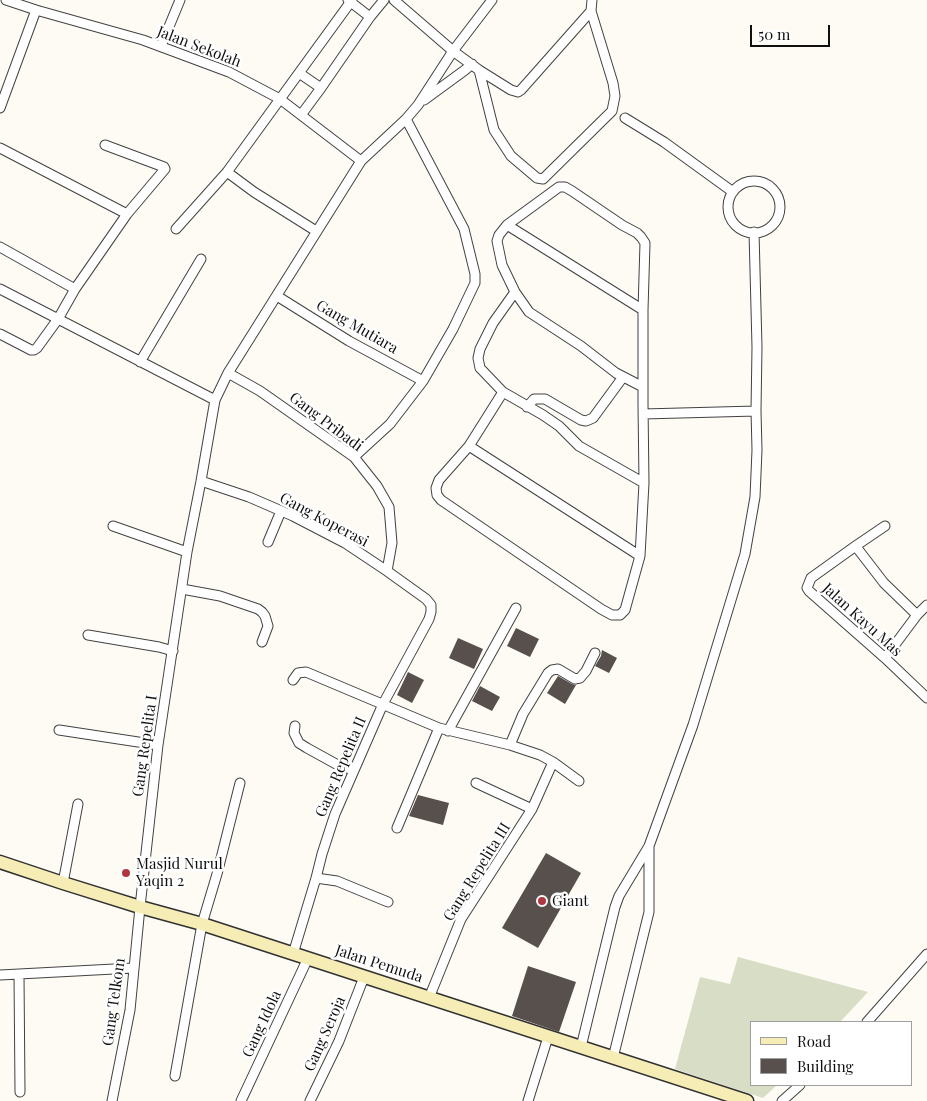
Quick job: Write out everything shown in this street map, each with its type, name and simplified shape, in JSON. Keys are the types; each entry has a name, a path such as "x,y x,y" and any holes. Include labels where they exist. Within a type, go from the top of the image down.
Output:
{"main road":[{"name":"Jalan Pemuda","path":"0,862 140,907 202,924 747,1101"}],"street":[{"name":"Jalan Sekolah","path":"6,0 143,40 229,72 280,99 361,162"},
{"path":"161,46 180,0"},
{"path":"301,115 384,0"},
{"path":"394,0 453,51 511,90 518,92 591,11"},
{"path":"418,104 453,51 492,0"},
{"path":"475,67 494,130 511,156 537,178 542,179 612,111 615,96 613,83 591,11 592,0"},
{"path":"176,229 227,172 350,1 370,17"},
{"path":"0,108 36,10"},
{"path":"418,104 465,70 475,67"},
{"path":"299,73 320,88"},
{"name":"Gang Repelita I","path":"140,907 158,745 187,552 215,400 228,373 361,162 406,119 418,104"},
{"path":"625,118 664,142 733,192"},
{"path":"354,458 390,424 423,381 453,329 475,283 475,274 464,229 406,119"},
{"path":"0,334 34,350 58,319 75,289 127,214 164,169 164,167 104,145"},
{"path":"0,148 127,214"},
{"path":"227,172 254,192 316,231"},
{"path":"748,182 761,182 772,188 779,198 780,210 776,222 760,232 742,230 730,216 728,203 733,192 741,184 748,182"},
{"path":"503,392 469,446 439,480 436,488 437,495 441,500 600,609 612,615 620,616 625,610 640,556 644,483 643,310 645,242 637,233 572,191 565,187 559,187 507,225 499,235 497,241 502,264 514,292 529,312 581,346 616,373 643,388"},
{"path":"507,225 643,310"},
{"path":"581,1047 614,907 649,846 693,725 745,554 755,497 757,450 754,232"},
{"path":"0,247 75,289"},
{"path":"140,362 201,259"},
{"path":"0,289 215,400"},
{"path":"514,292 493,323 480,349 478,358 480,368 503,392 559,426 579,446 644,483"},
{"name":"Gang Mutiara","path":"277,296 349,341 423,381"},
{"name":"Gang Pribadi","path":"228,373 260,391 354,458 377,486 389,507 392,543 386,571"},
{"path":"528,407 534,399 545,399 581,420 593,418 623,377"},
{"path":"643,414 756,411"},
{"path":"469,446 640,556"},
{"name":"Gang Koperasi","path":"201,481 250,497 293,516 345,543 426,599"},
{"path":"268,542 281,511"},
{"path":"113,526 187,552"},
{"path":"885,526 857,545 858,551 884,583 917,615"},
{"name":"Jalan Kayu Mas","path":"857,545 811,578 807,588 927,698"},
{"path":"182,589 220,596 262,612 268,626 262,642"},
{"name":"Gang Repelita II","path":"293,954 335,814 383,704 429,618 431,612 430,605 426,599"},
{"path":"885,658 917,615 927,606"},
{"path":"398,828 444,730 516,608"},
{"path":"88,635 173,651"},
{"path":"510,745 523,714 548,673 558,669 574,679 580,678 586,672 595,653"},
{"path":"293,680 298,673 306,672 444,730 510,745 540,755 553,762 579,782"},
{"path":"295,726 294,734 299,743 336,764 353,770"},
{"path":"59,730 158,745"},
{"name":"Gang Repelita III","path":"429,998 461,919 532,809 553,762"},
{"path":"175,1076 202,924 240,783"},
{"path":"476,783 532,809"},
{"path":"64,883 78,804"},
{"path":"613,1058 650,912 649,846"},
{"path":"316,878 337,882 388,902"},
{"name":"Gang Telkom","path":"112,1101 130,1010 140,907"},
{"path":"868,1021 927,954"},
{"name":"Gang Idola","path":"241,1101 308,958"},
{"path":"0,975 133,968"},
{"path":"19,975 20,1092"},
{"name":"Gang Seroja","path":"310,1101 339,1041 364,977"},
{"path":"528,1101 548,1037"},
{"path":"782,1101 799,1086"}],"green space":[{"path":"738,957 868,992 841,1021 750,1021 750,1086 776,1086 763,1098 675,1069 700,977 730,984"}],"building":[{"path":"516,628 539,639 530,657 507,646"},
{"path":"458,638 483,649 474,669 449,658"},
{"path":"602,650 617,658 609,673 595,666"},
{"path":"408,672 424,680 412,703 397,695"},
{"path":"558,676 576,685 565,704 547,693"},
{"path":"480,686 500,697 492,711 472,701"},
{"path":"418,795 449,803 443,825 409,816"},
{"name":"Giant","path":"546,853 581,873 538,948 502,928"},
{"path":"528,966 576,982 559,1032 512,1016"}],"place":[{"name":"Masjid Nurul Yaqin 2","path":"126,873"},
{"name":"Giant","path":"542,901"}]}
